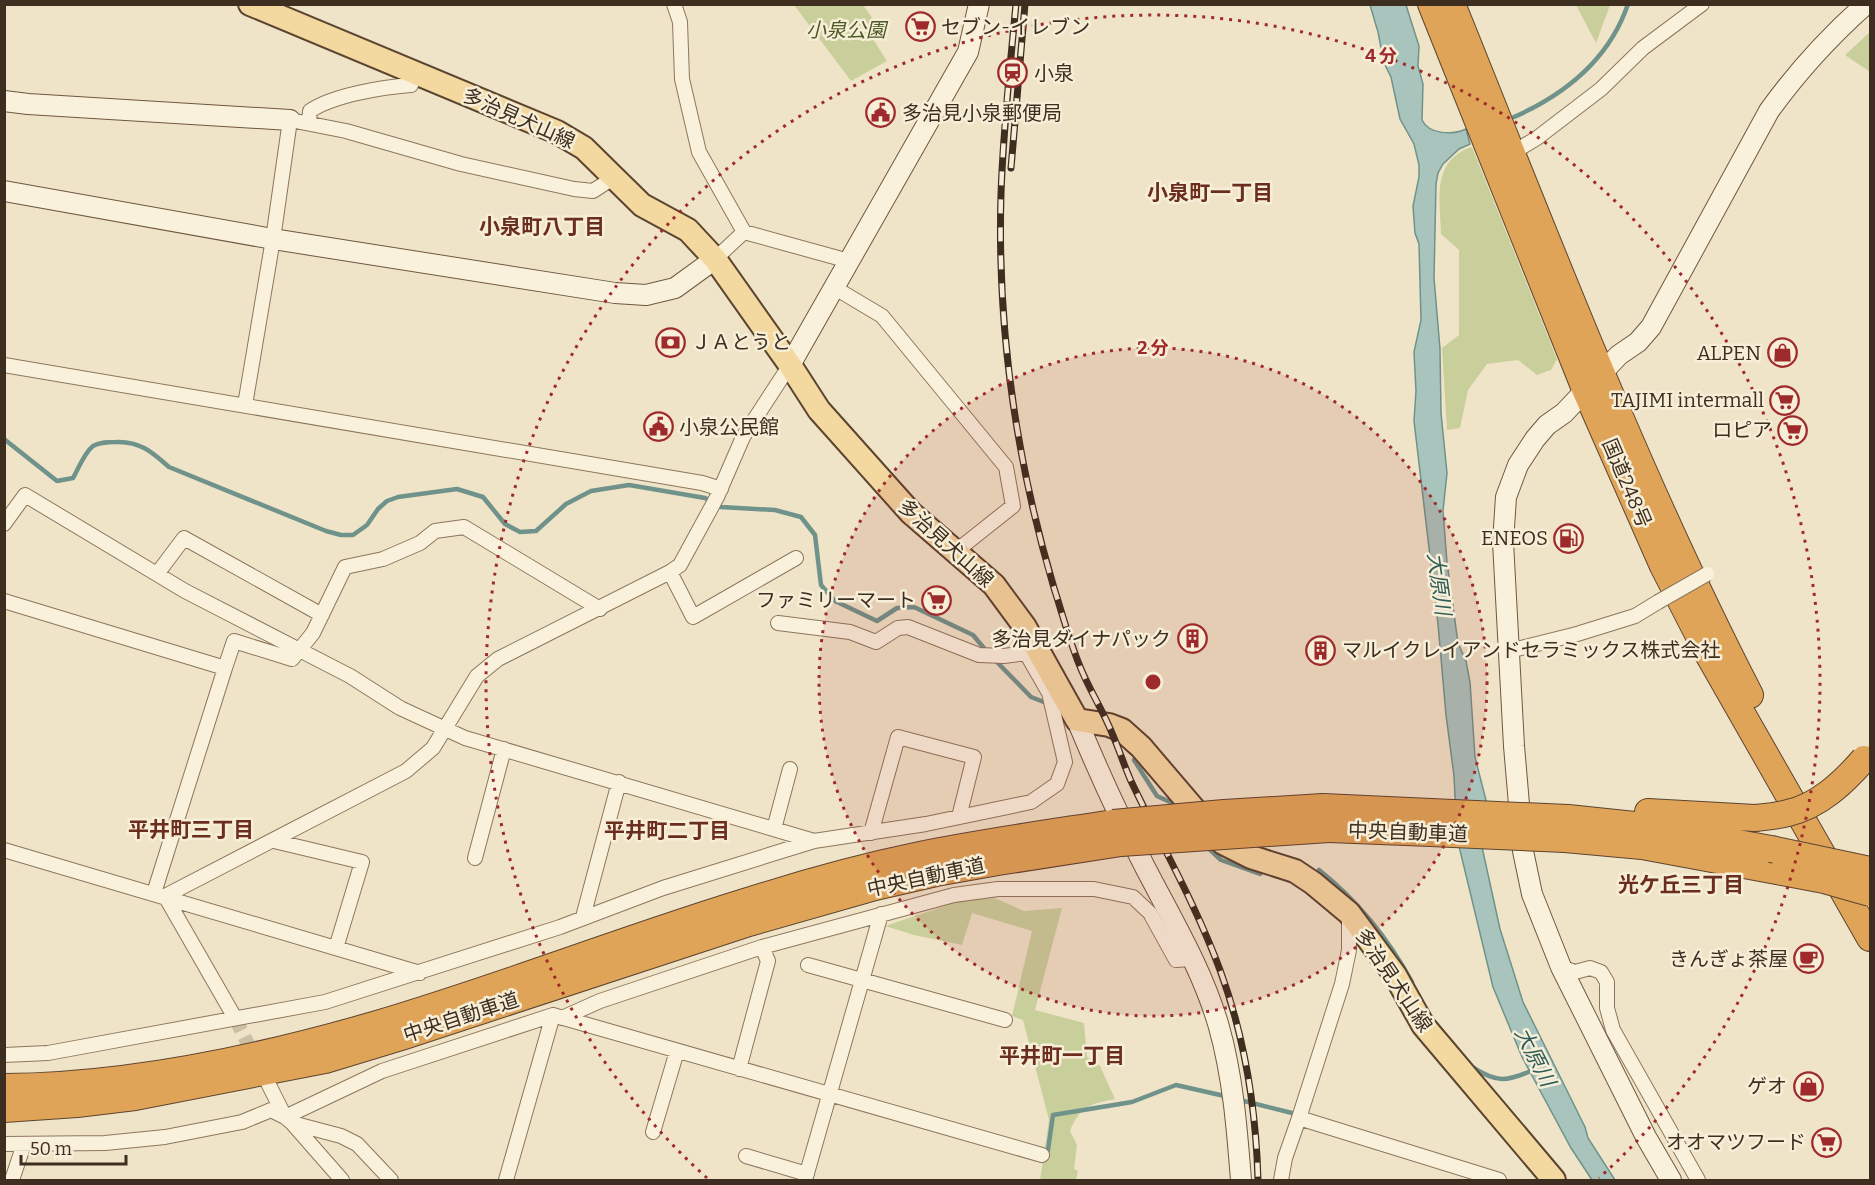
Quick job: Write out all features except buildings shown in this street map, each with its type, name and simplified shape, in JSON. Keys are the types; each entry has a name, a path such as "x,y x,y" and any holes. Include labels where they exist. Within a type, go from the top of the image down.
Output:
{"highway":[{"name":"国道248号","path":"1431,4 1593,382 1764,721 1870,903"},
{"name":"国道248号","path":"1452,4 1512,153 1593,382 1662,566 1708,654 1870,938"},
{"path":"1567,822 1755,819 1790,813 1817,801 1845,781 1867,755"},
{"name":"中央自動車道","path":"4,1087 32,1087 132,1077 213,1064 295,1045 377,1024 748,900 918,855 1117,833 1326,818 1567,822"},
{"path":"1567,822 1642,846 1666,863 1740,875 1787,880 1824,880 1870,892"},
{"path":"1567,822 1644,826 1870,870"},
{"name":"中央自動車道","path":"4,1109 135,1097 325,1060 749,923 874,888 1117,833"},
{"path":"1787,880 1870,903"}],"main road":[{"name":"多治見犬山線","path":"250,4 557,132 584,148 642,205 688,230 715,260 790,365 819,410 911,513 994,585 1025,627 1032,652 1066,719 1109,725 1122,730 1141,747 1223,843 1251,857 1295,871 1349,913 1395,975 1423,1025 1554,1180"}],"street":[{"path":"674,4 680,22 681,79 699,152 744,232 849,261"},
{"path":"160,895 274,841 406,771 433,748 477,676 498,659 600,609 680,565 719,493 743,437 790,365 835,288 968,52 979,4"},
{"path":"1512,153 1537,138 1601,89 1643,48 1702,4"},
{"path":"1671,1180 1561,967 1532,894 1523,851 1514,746 1503,542 1506,496 1518,465 1547,425 1564,413 1619,355 1638,342 1651,327 1769,111 1790,83 1846,22 1866,4"},
{"path":"245,405 273,239 300,122 310,111 327,102 396,86 411,85 416,73"},
{"path":"4,101 27,105 300,122 346,131 461,164 574,189 593,191 613,178"},
{"path":"4,191 273,239 615,293 646,295 675,288 715,260 744,232"},
{"path":"835,288 882,316 1006,467 1013,506 954,552"},
{"path":"4,365 702,483 719,493"},
{"path":"4,524 25,495 185,591 350,676 400,708 465,738 814,841"},
{"path":"235,1018 160,895 234,641 292,659 313,633 345,567 383,559 420,543 435,531 464,527 600,609"},
{"path":"157,574 184,538 322,615"},
{"path":"670,572 693,618 796,558"},
{"path":"1509,651 1578,634 1635,616 1707,574"},
{"path":"4,601 225,668"},
{"path":"778,623 850,632 876,642 898,628 909,627 979,655 1005,656 1032,652 1049,693 1066,719 1086,742 1098,771 1192,959 1219,1027 1235,1116 1241,1180"},
{"path":"4,1054 48,1053 325,1002 420,973 663,888 814,841 871,833 1031,802 1057,784 1065,762 1066,719"},
{"path":"871,833 898,736 974,757 959,817"},
{"path":"475,858 504,749"},
{"path":"774,829 790,769"},
{"path":"583,917 619,782"},
{"path":"274,841 362,862 336,948"},
{"path":"4,850 420,973"},
{"path":"289,1120 382,1071 557,1016 762,947 954,895 998,889 1094,888 1133,897 1150,913 1176,960 1192,959"},
{"path":"1281,1180 1285,1158 1342,984 1348,950 1349,913"},
{"path":"746,1156 806,1177 881,914"},
{"path":"739,1069 768,961 762,947"},
{"path":"808,965 1005,1020"},
{"path":"1561,967 1575,972 1590,968 1601,972 1607,982 1607,1008 1613,1030 1698,1180"},
{"path":"557,1016 1042,1155"},
{"path":"506,1180 557,1016"},
{"path":"653,1132 677,1051"},
{"path":"268,1083 289,1120 342,1180"},
{"path":"4,1144 105,1143 165,1137 242,1122 271,1110 289,1120 341,1136 357,1144 391,1180"},
{"path":"1299,1118 1499,1180"},
{"path":"12,1180 24,1144"}],"green space":[{"name":"小泉公園","path":"794,5 863,5 880,29 871,36 887,61 851,81"},
{"path":"1576,5 1610,5 1596,43"},
{"path":"1870,32 1870,72 1845,55"},
{"path":"1472,147 1557,359 1551,370 1537,375 1518,360 1487,364 1468,390 1460,428 1447,430 1442,348 1459,335 1459,250 1441,234 1441,183 1450,161 1459,153"},
{"path":"995,898 1024,911 1062,908 1035,1010 1084,1023 1087,1057 1100,1066 1115,1099 1092,1105 1082,1111 1070,1131 1077,1145 1074,1169 1078,1171 1076,1180 1040,1180 1049,1120 1023,1020 1012,1016 1032,931 972,913 962,945 885,926 963,900"}],"water":[{"name":"大原川","path":"1370,5 1406,5 1419,46 1418,66 1423,84 1422,120 1430,129 1436,131 1455,132 1466,129 1470,144 1459,149 1443,164 1438,173 1434,278 1440,349 1441,413 1447,473 1443,511 1447,562 1458,643 1466,661 1470,682 1475,757 1490,816 1482,847 1500,929 1523,1002 1585,1127 1588,1138 1615,1180 1592,1180 1571,1148 1522,1057 1493,987 1457,838 1454,776 1414,421 1416,391 1414,352 1421,320 1419,244 1415,233 1413,206 1419,165 1414,144 1400,119 1391,77 1384,63"}],"waterway":[{"path":"1514,117 1551,98 1583,73 1609,42 1628,4"},
{"path":"4,439 57,481 73,478 84,457 93,446 107,442 132,443 151,452 169,467 341,535 353,535 367,525 387,501 398,497 457,489 483,497 505,524 520,532 536,531 566,504 591,491 629,485 705,498 721,507 775,510 801,517 815,535 821,585 835,601 877,621 897,608 914,607 973,635 988,653"},
{"path":"994,659 1031,697 1049,704"},
{"path":"1134,760 1157,796 1170,802 1176,809"},
{"path":"1206,846 1221,860 1260,874"},
{"path":"1319,870 1347,894 1371,921 1393,950 1412,982"},
{"name":"大原川","path":"1472,1067 1488,1076 1502,1079 1516,1077 1533,1070"},
{"path":"1048,1150 1053,1115 1132,1102 1176,1085 1229,1097"},
{"path":"1240,1100 1292,1113"}],"tunnel":[{"path":"235,1018 256,1060"}],"railway":[{"path":"1016,4 1003,147 1002,294 1012,393 1029,491 1054,588 1079,664 1111,731 1131,781 1200,922 1229,996 1248,1074 1255,1127 1258,1180"},
{"path":"1011,168 1025,4"}],"place":[{"name":"セブン-イレブン","path":"920,27"},
{"name":"小泉","path":"1013,73"},
{"name":"多治見小泉郵便局","path":"881,113"},
{"name":"ＪＡとうと","path":"670,342"},
{"name":"ALPEN","path":"1782,353"},
{"name":"TAJIMI intermall","path":"1785,400"},
{"name":"小泉公民館","path":"658,427"},
{"name":"ロピア","path":"1793,430"},
{"name":"ENEOS","path":"1569,538"},
{"name":"ファミリーマート","path":"937,600"},
{"name":"多治見ダイナパック","path":"1192,639"},
{"name":"マルイクレイアンドセラミックス株式会社","path":"1321,650"},
{"name":"きんぎょ茶屋","path":"1809,959"},
{"name":"ゲオ","path":"1808,1086"},
{"name":"オオマツフード","path":"1827,1142"}],"district":[{"name":"小泉町一丁目","path":"1210,193"},
{"name":"小泉町八丁目","path":"542,227"},
{"name":"平井町三丁目","path":"191,830"},
{"name":"平井町二丁目","path":"667,831"},
{"name":"光ケ丘三丁目","path":"1681,885"},
{"name":"平井町一丁目","path":"1062,1056"}]}
